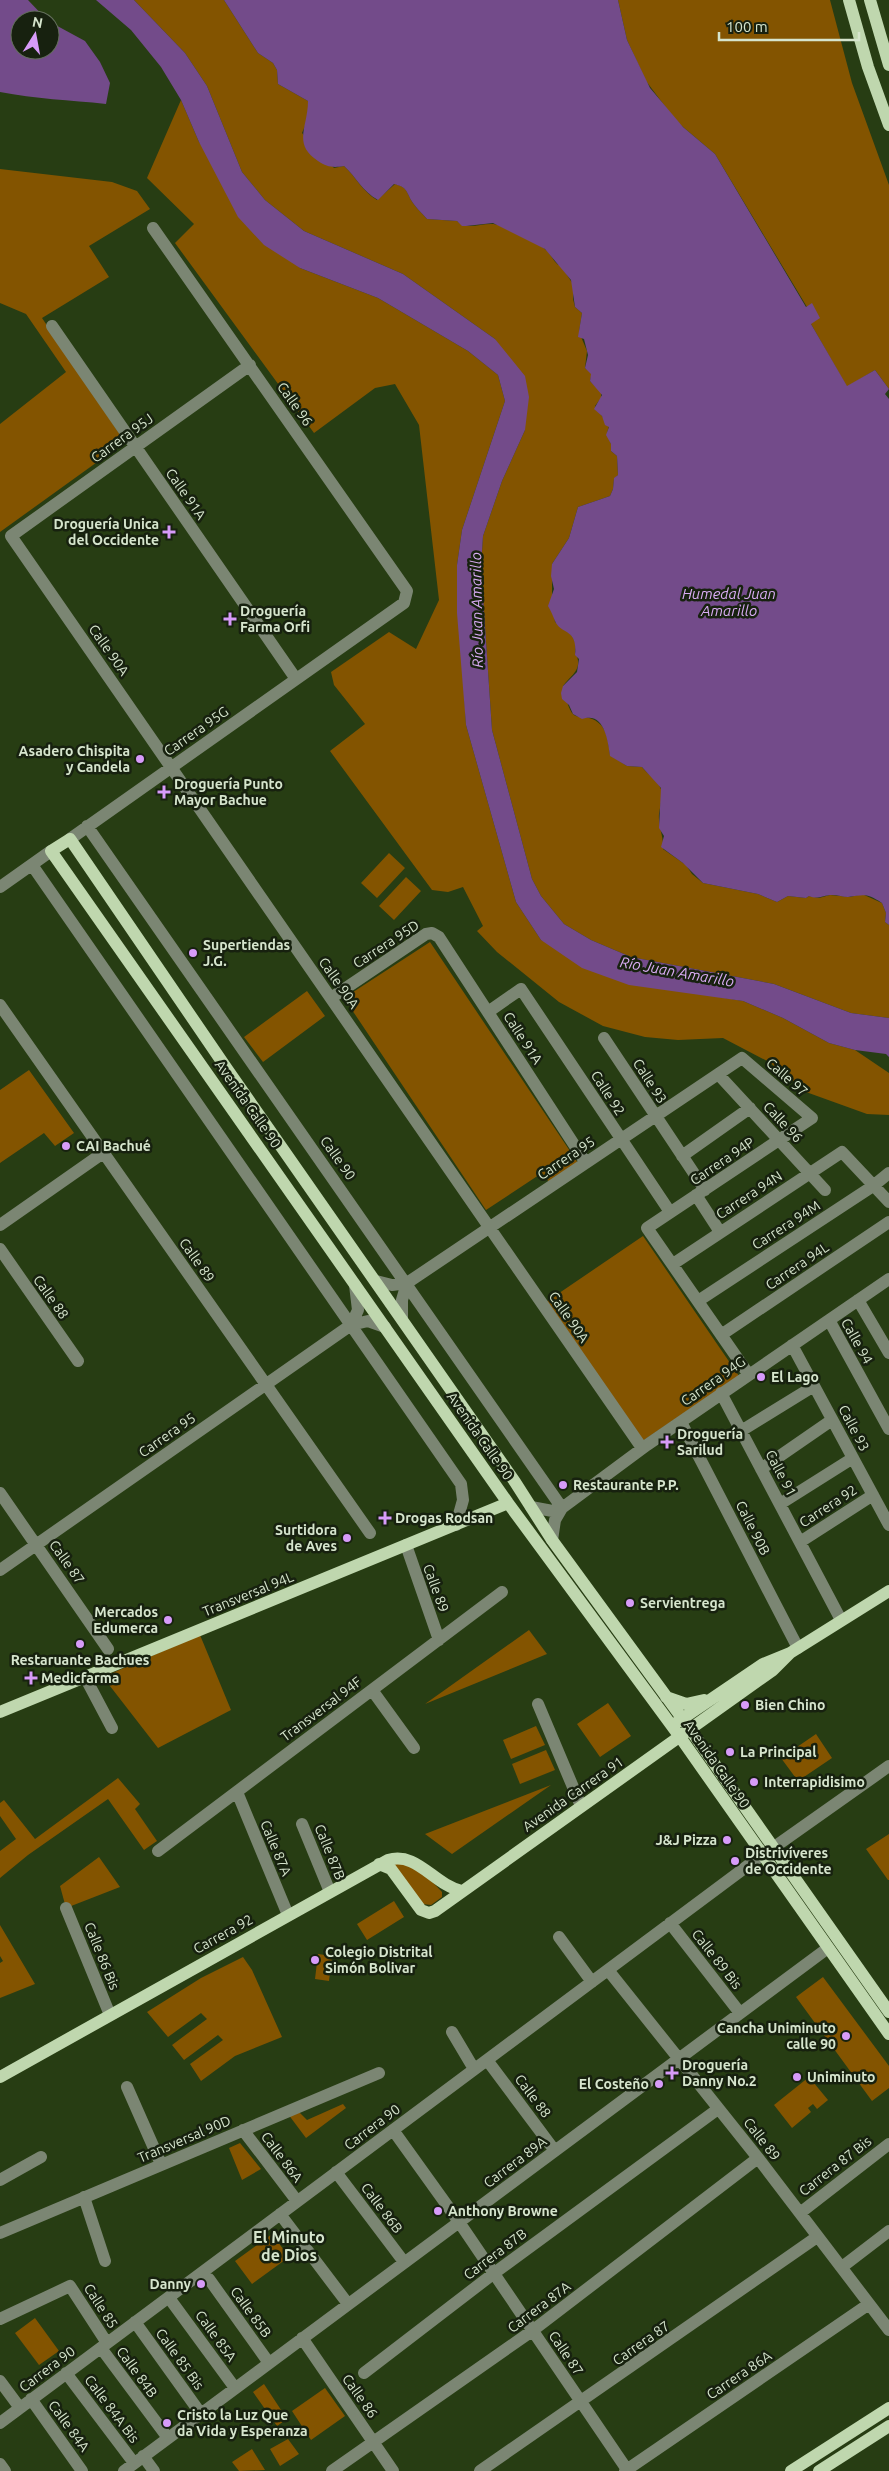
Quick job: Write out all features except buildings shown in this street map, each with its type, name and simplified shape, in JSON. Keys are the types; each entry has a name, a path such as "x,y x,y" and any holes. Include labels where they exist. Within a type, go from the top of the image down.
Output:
{"main road":[{"path":"849,0 868,67 889,125"},
{"path":"870,0 889,66"},
{"name":"Carrera 95G","path":"52,851 70,838"},
{"name":"Avenida Calle 90","path":"70,838 226,1069 376,1281 552,1540 665,1696 677,1722"},
{"name":"Avenida Calle 90","path":"52,851 508,1503 677,1722 768,1851 889,2012"},
{"path":"508,1503 531,1507"},
{"name":"Transversal 94L","path":"0,1712 508,1503"},
{"name":"Avenida Carrera 91","path":"677,1722 711,1697 763,1664 794,1650 889,1591"},
{"name":"Avenida Carrera 91","path":"379,1864 391,1869 418,1908 424,1912 435,1912 773,1670 794,1650"},
{"path":"665,1696 686,1704 698,1703 711,1697"},
{"name":"Avenida Calle 90","path":"768,1851 828,1948 889,2034"},
{"name":"Carrera 92","path":"0,2077 379,1864 395,1858 407,1859 448,1887 462,1891"},
{"path":"790,2471 889,2408"},
{"path":"819,2471 889,2426"}],"street":[{"name":"Calle 96","path":"154,228 407,591 408,598"},
{"name":"Calle 91A","path":"52,326 296,679"},
{"name":"Carrera 95J","path":"11,536 250,365"},
{"name":"Calle 90A","path":"11,536 642,1448"},
{"name":"Carrera 95G","path":"70,838 404,603 408,598"},
{"name":"Calle 90","path":"87,826 407,1283 560,1510"},
{"name":"Carrera 95G","path":"0,887 52,851"},
{"path":"32,865 461,1484 463,1500 456,1524"},
{"name":"Calle 91A","path":"432,932 439,937 586,1163"},
{"name":"Carrera 95D","path":"331,998 426,934 432,932"},
{"name":"Calle 92","path":"488,1012 521,990 670,1212"},
{"name":"Calle 89","path":"0,1005 370,1533"},
{"name":"Calle 93","path":"604,1038 682,1156 720,1232"},
{"name":"Carrera 95","path":"407,1283 742,1058"},
{"name":"Calle 97","path":"742,1058 812,1118"},
{"name":"Calle 96","path":"718,1074 825,1190"},
{"path":"682,1156 750,1108"},
{"name":"Carrera 94P","path":"673,1264 647,1228 812,1118"},
{"name":"Carrera 94N","path":"673,1264 842,1152 873,1186"},
{"path":"0,1225 103,1153"},
{"name":"Carrera 94M","path":"698,1301 873,1186 889,1173"},
{"path":"873,1186 889,1202"},
{"name":"Carrera 94L","path":"721,1335 889,1222"},
{"name":"Calle 88","path":"0,1249 78,1361"},
{"path":"673,1264 749,1374"},
{"name":"Carrera 94G","path":"560,1510 642,1448 889,1279"},
{"path":"376,1281 392,1285 407,1283 402,1300 402,1319"},
{"path":"351,1326 358,1310 355,1284"},
{"path":"858,1300 889,1353"},
{"name":"Calle 94","path":"828,1320 889,1429"},
{"name":"Carrera 95","path":"0,1570 351,1326 368,1321 385,1327"},
{"name":"Calle 93","path":"792,1345 889,1525"},
{"path":"741,1431 814,1386"},
{"name":"Calle 91","path":"721,1393 841,1620"},
{"path":"761,1469 832,1420"},
{"name":"Calle 90B","path":"681,1422 794,1650"},
{"path":"780,1504 853,1458"},
{"name":"Calle 87","path":"0,1492 108,1649"},
{"name":"Carrera 92","path":"800,1542 873,1495"},
{"path":"531,1507 560,1510 552,1540"},
{"name":"Calle 89","path":"406,1545 439,1640"},
{"name":"Transversal 94F","path":"158,1851 502,1592"},
{"path":"85,1677 112,1728"},
{"path":"372,1690 414,1748"},
{"path":"538,1704 581,1806"},
{"name":"Carrera 90","path":"0,2422 670,1923 889,1766"},
{"name":"Calle 87A","path":"237,1792 288,1915"},
{"name":"Calle 87B","path":"302,1824 330,1892"},
{"name":"Calle 86 Bis","path":"66,1908 110,2015"},
{"name":"Calle 89 Bis","path":"670,1923 740,2013"},
{"path":"559,1937 592,1982"},
{"name":"Carrera 89A","path":"124,2471 828,1948"},
{"name":"Calle 89","path":"608,1970 758,2158 869,2304 887,2324"},
{"path":"452,2032 474,2069"},
{"name":"Calle 88","path":"487,2060 555,2151"},
{"name":"Transversal 90D","path":"0,2233 379,2073"},
{"path":"127,2087 162,2164"},
{"name":"Carrera 87B","path":"364,2373 493,2274 718,2109"},
{"name":"Calle 86A","path":"243,2130 297,2201"},
{"name":"Calle 87","path":"393,2130 459,2222 626,2471"},
{"name":"Carrera 87 Bis","path":"800,2213 889,2144"},
{"path":"0,2180 41,2157"},
{"name":"Carrera 87A","path":"332,2471 374,2444 532,2331 758,2158"},
{"name":"Calle 86B","path":"336,2172 404,2262"},
{"path":"84,2196 105,2261"},
{"path":"280,2214 348,2304"},
{"path":"842,2267 889,2231"},
{"name":"Carrera 87","path":"480,2471 581,2403 817,2237"},
{"name":"Calle 85B","path":"208,2279 269,2363"},
{"name":"Calle 85","path":"0,2319 70,2286 104,2345"},
{"name":"Calle 85A","path":"172,2302 235,2388"},
{"name":"Carrera 86A","path":"626,2471 869,2304"},
{"name":"Calle 85 Bis","path":"135,2322 201,2414"},
{"name":"Calle 86","path":"302,2338 393,2471"},
{"name":"Calle 84B","path":"104,2345 168,2438"},
{"name":"Calle 84A Bis","path":"66,2373 139,2460 154,2471"},
{"path":"0,2381 20,2408"},
{"name":"Calle 84A","path":"31,2399 82,2471"},
{"path":"0,2464 5,2471"}],"shaded area":[{"path":"134,0 224,0 258,53 273,63 277,70 278,84 308,101 308,119 302,133 334,168 344,166 367,193 377,200 395,184 401,186 407,191 414,205 427,219 457,221 467,226 495,224 501,226 541,246 561,266 573,284 575,307 582,313 579,332 587,351 585,368 592,373 590,381 601,392 601,398 595,406 609,426 607,433 611,444 611,451 617,456 618,475 614,479 610,496 578,507 569,538 552,564 552,598 555,622 573,638 578,663 576,671 563,686 570,709 576,716 595,720 600,724 606,732 610,755 627,766 642,767 659,784 662,793 659,819 663,849 686,865 692,874 703,883 758,894 777,902 788,896 819,898 830,895 850,897 862,894 882,903 886,913 885,922 889,925 889,1018 851,1013 774,984 631,957 591,940 564,924 541,896 532,879 492,730 481,567 483,536 502,481 525,430 495,339 403,274 304,231 265,200 242,172 207,86 185,53"},
{"path":"618,0 830,0 852,83 889,185 889,389 875,370 847,387 811,324 812,304 807,307 715,154 676,121 646,81 627,40"},
{"path":"181,100 199,142 300,268 378,298 468,351 498,375 505,401 462,530 457,565 466,725 516,902 541,940 696,993 743,1001 783,1018 829,1043 855,1050 889,1073 889,1115 867,1114 806,1092 769,1062 723,1038 678,1040 645,1037 603,1026 559,1002 497,952 477,931 483,926 463,887 448,892 432,890 330,751 365,724 334,685 331,672 389,632 416,649 439,600 419,425 395,384 375,388 314,433 175,243 194,224 147,178"},
{"path":"0,169 112,182 137,191 150,209 89,246 109,277 42,318 125,442 0,532 0,424 66,372 26,314 0,303"},
{"path":"389,853 405,868 377,898 361,883"},
{"path":"406,877 421,891 394,920 379,906"},
{"path":"430,942 578,1163 549,1182 542,1173 486,1210 344,998"},
{"path":"307,991 325,1016 263,1062 244,1037"},
{"path":"29,1070 74,1133 55,1146 44,1133 0,1163 0,1090"},
{"path":"643,1236 739,1376 641,1442 546,1302"},
{"path":"529,1630 547,1654 425,1704"},
{"path":"200,1635 231,1710 158,1748 103,1677"},
{"path":"608,1703 631,1736 600,1757 577,1724"},
{"path":"536,1726 545,1745 511,1759 503,1740"},
{"path":"816,1734 832,1758 798,1781 781,1758"},
{"path":"546,1750 555,1770 520,1784 512,1764"},
{"path":"118,1778 140,1804 135,1809 157,1841 144,1850 108,1799 28,1855 0,1878 0,1851 16,1839 0,1816 0,1803 4,1800 35,1839"},
{"path":"551,1785 452,1854 425,1834"},
{"path":"889,1834 889,1880 888,1880 866,1849"},
{"path":"99,1857 120,1887 66,1908 60,1886"},
{"path":"392,1862 406,1865 419,1872 442,1892 442,1897 431,1905 423,1904"},
{"path":"394,1901 404,1917 367,1940 357,1924"},
{"path":"0,1925 35,1984 0,1998 0,1963 3,1961 0,1956"},
{"path":"318,1954 332,1956 329,1981 315,1979"},
{"path":"243,1957 252,1970 282,2037 235,2056 201,2081 190,2064 223,2040 218,2035 184,2060 172,2045 207,2019 201,2013 168,2037 147,2012 201,1978"},
{"name":"Cancha Uniminuto calle 90","path":"823,1977 889,2066 889,2088 872,2101 796,1997"},
{"path":"809,2077 828,2100 817,2109 813,2104 808,2108 811,2112 792,2128 774,2105"},
{"path":"343,2104 346,2108 306,2138 288,2114 299,2112 307,2120"},
{"path":"240,2143 261,2169 242,2180 229,2148"},
{"path":"272,2234 289,2257 252,2284 235,2261"},
{"path":"35,2318 59,2351 39,2365 15,2333"},
{"path":"264,2384 287,2419 277,2426 253,2392"},
{"path":"325,2388 345,2416 311,2440 292,2411"},
{"path":"288,2439 299,2454 280,2466 270,2449"},
{"path":"252,2449 265,2470 239,2471 232,2462"}],"water":[{"path":"0,0 28,0 38,10 10,10 10,60 60,60 60,27 85,41 100,62 110,83 106,104 39,98 0,92"},
{"name":"Río Juan Amarillo","path":"96,0 134,0 185,53 207,86 242,172 265,200 304,231 403,274 495,339 525,376 529,397 525,430 502,481 483,536 481,567 492,730 532,879 541,896 564,924 591,940 631,957 774,984 851,1013 889,1018 889,1057 886,1054 855,1050 829,1043 783,1018 743,1001 629,985 582,968 541,940 516,902 466,725 457,613 457,565 462,530 505,401 498,375 468,351 378,298 300,268 264,245 238,217 199,142 181,100 161,67 131,30"},
{"name":"Humedal Juan Amarillo","path":"224,0 618,0 627,40 650,88 683,127 715,154 806,307 812,303 820,318 811,324 847,386 875,370 889,389 885,394 889,399 889,925 885,922 886,913 882,903 869,896 848,897 832,895 809,896 806,898 788,896 777,902 758,894 703,883 683,863 661,847 664,836 659,828 661,788 642,767 627,766 610,756 604,728 595,719 582,719 573,714 569,705 562,699 561,693 563,686 577,672 579,659 575,655 572,636 558,625 548,606 554,589 551,576 552,564 569,538 578,507 610,496 614,478 618,475 617,456 611,451 611,444 606,435 609,427 605,425 602,416 594,409 602,395 590,381 591,374 585,368 588,355 584,339 578,337 582,313 575,307 571,280 545,249 493,223 462,226 457,221 427,219 401,186 394,184 378,200 344,166 324,165 310,155 303,141 308,101 278,84 277,70 273,63 258,53"}],"place":[{"name":"Droguería Unica del Occidente","path":"169,532"},
{"name":"Droguería Farma Orfi","path":"230,619"},
{"name":"Asadero Chispita y Candela","path":"140,759"},
{"name":"Droguería Punto Mayor Bachue","path":"164,792"},
{"name":"Supertiendas J.G.","path":"193,953"},
{"name":"CAI Bachué","path":"66,1146"},
{"name":"El Lago","path":"761,1377"},
{"name":"Droguería Sarilud","path":"667,1442"},
{"name":"Restaurante P.P.","path":"563,1485"},
{"name":"Drogas Rodsan","path":"385,1518"},
{"name":"Surtidora de Aves","path":"347,1538"},
{"name":"Servientrega","path":"630,1603"},
{"name":"Mercados Edumerca","path":"168,1620"},
{"name":"Restaruante Bachues","path":"80,1644"},
{"name":"Medicfarma","path":"31,1678"},
{"name":"Bien Chino","path":"745,1705"},
{"name":"La Principal","path":"730,1752"},
{"name":"Interrapidisimo","path":"754,1782"},
{"name":"J&J Pizza","path":"727,1840"},
{"name":"Distrivíveres de Occidente","path":"735,1861"},
{"name":"Colegio Distrital Simón Bolivar","path":"315,1960"},
{"name":"Cancha Uniminuto calle 90","path":"846,2036"},
{"name":"Droguería Danny No.2","path":"672,2073"},
{"name":"Uniminuto","path":"797,2077"},
{"name":"El Costeño","path":"659,2084"},
{"name":"Anthony Browne","path":"438,2211"},
{"name":"Danny","path":"201,2284"},
{"name":"Cristo la Luz Que da Vida y Esperanza","path":"167,2423"}],"district":[{"name":"El Minuto de Dios","path":"289,2246"}]}
